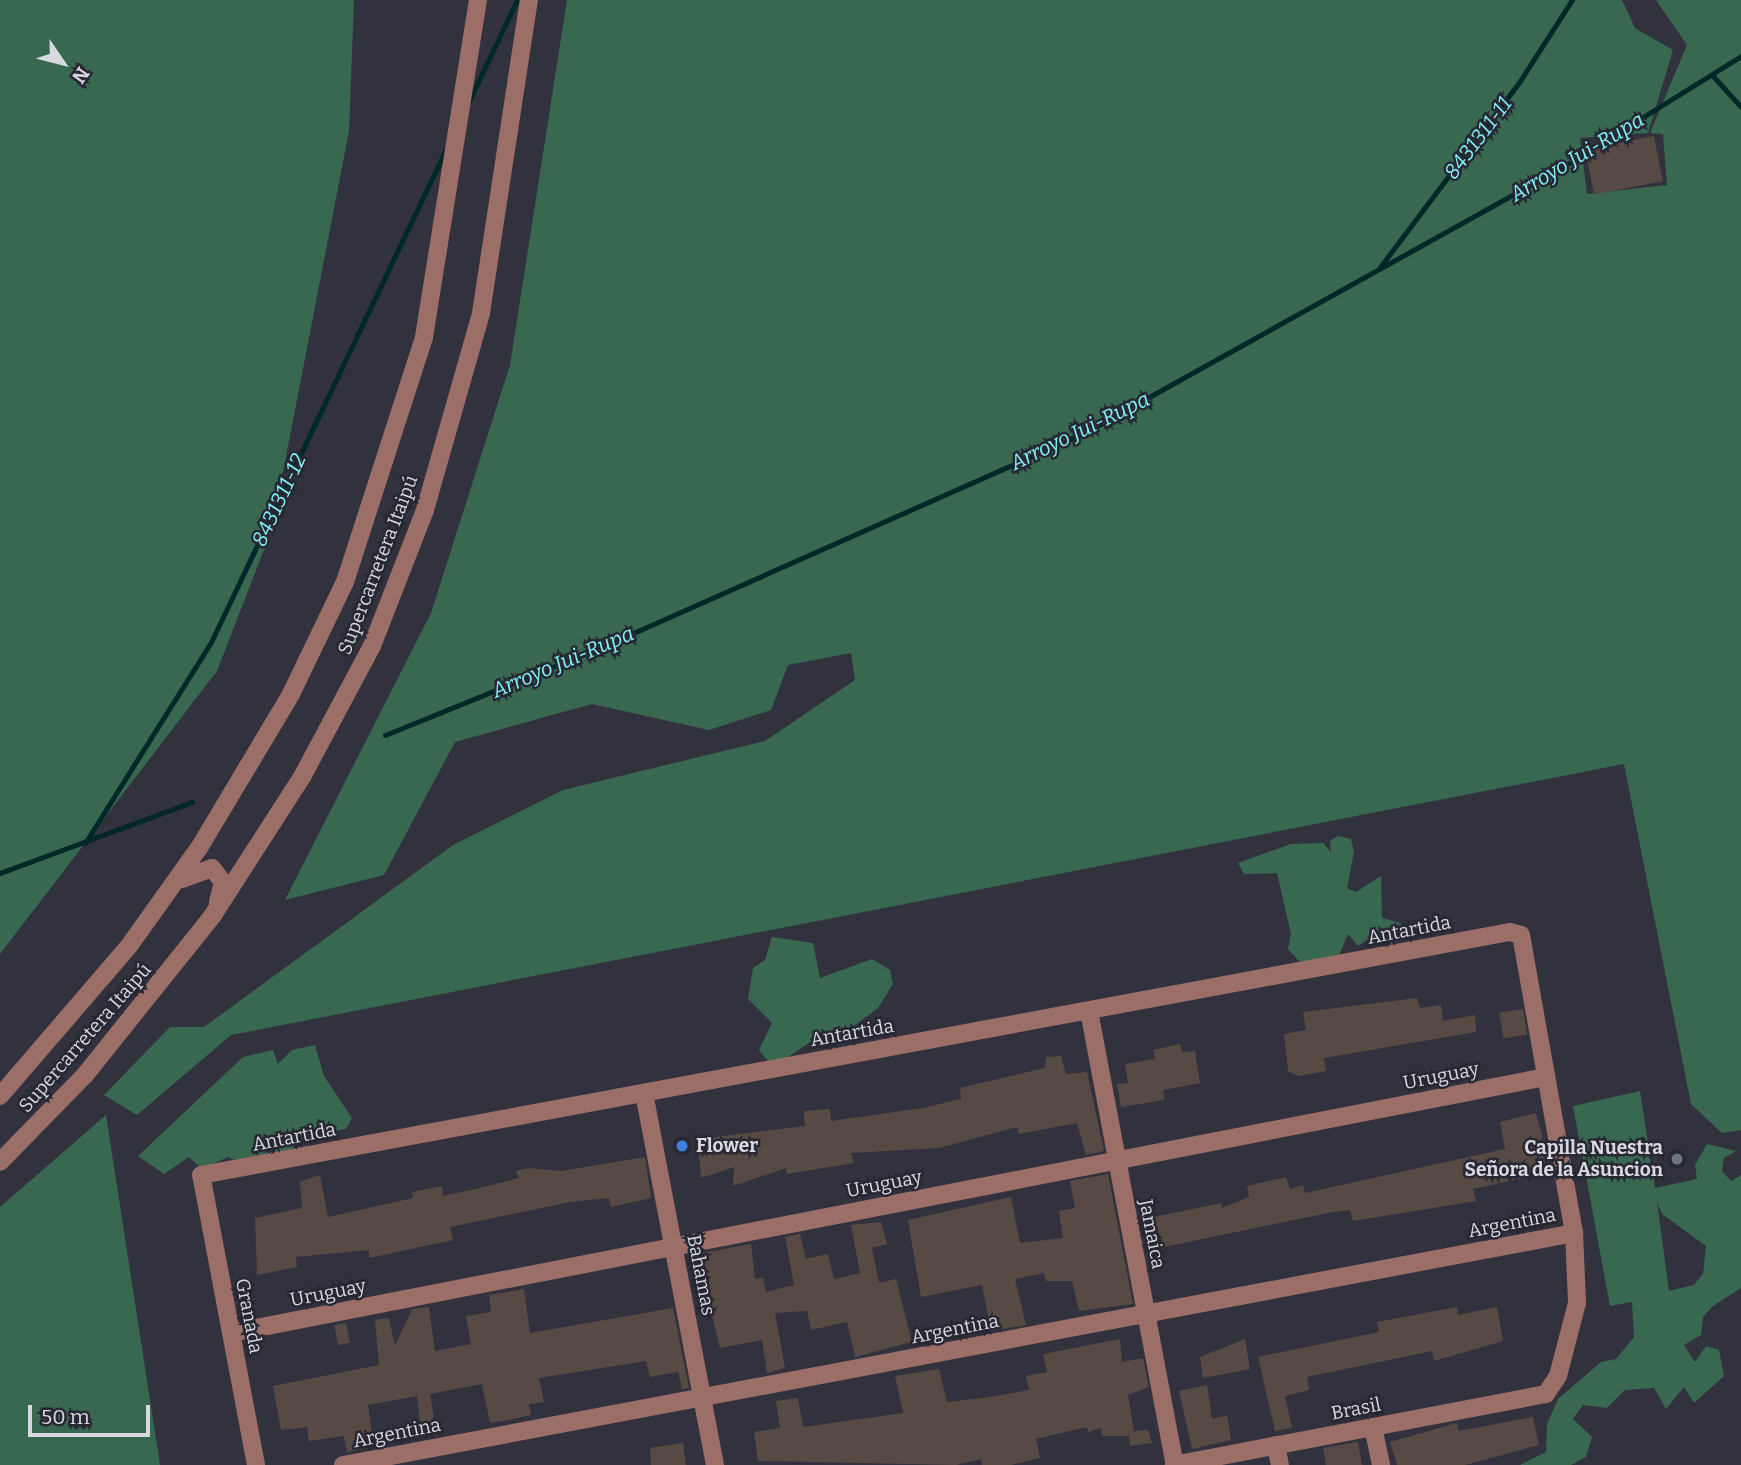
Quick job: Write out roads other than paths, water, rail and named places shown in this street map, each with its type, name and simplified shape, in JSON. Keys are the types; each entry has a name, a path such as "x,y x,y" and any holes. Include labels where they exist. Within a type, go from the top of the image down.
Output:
{"street":[{"name":"Supercarretera Itaipú","path":"0,1096 89,996 173,886 291,694 366,530 424,337 478,0"},
{"name":"Supercarretera Itaipú","path":"0,1162 85,1075 213,915 340,709 425,510 491,263 529,0"},
{"path":"173,886 195,869 212,868 223,882 213,915"},
{"name":"Antartida","path":"201,1175 1510,932 1527,946 1546,1077"},
{"name":"Jamaica","path":"1089,1011 1174,1465"},
{"path":"1546,1077 1574,1233"},
{"name":"Uruguay","path":"231,1333 1546,1077"},
{"name":"Bahamas","path":"644,1093 716,1465"},
{"name":"Granada","path":"201,1175 256,1465"},
{"name":"Argentina","path":"344,1465 1574,1233"},
{"name":"Brasil","path":"1174,1465 1546,1394 1565,1357 1577,1303 1574,1233"},
{"path":"1373,1427 1381,1465"},
{"path":"1276,1446 1280,1465"}],"waterway":[{"name":"8431311-12","path":"469,101 517,0"},
{"name":"8431311-11","path":"1380,267 1518,84 1572,0"},
{"name":"Arroyo Jui-Rupa","path":"385,735 604,646 1086,432 1566,165 1741,56"},
{"path":"1712,75 1741,107"},
{"name":"8431311-12","path":"85,843 211,642 447,147"},
{"name":"Arroyo Jui-Rupa","path":"0,873 192,802"}],"place":[{"name":"Flower","path":"682,1146"},
{"name":"Capilla Nuestra Señora de la Asuncion","path":"1677,1159"}]}
